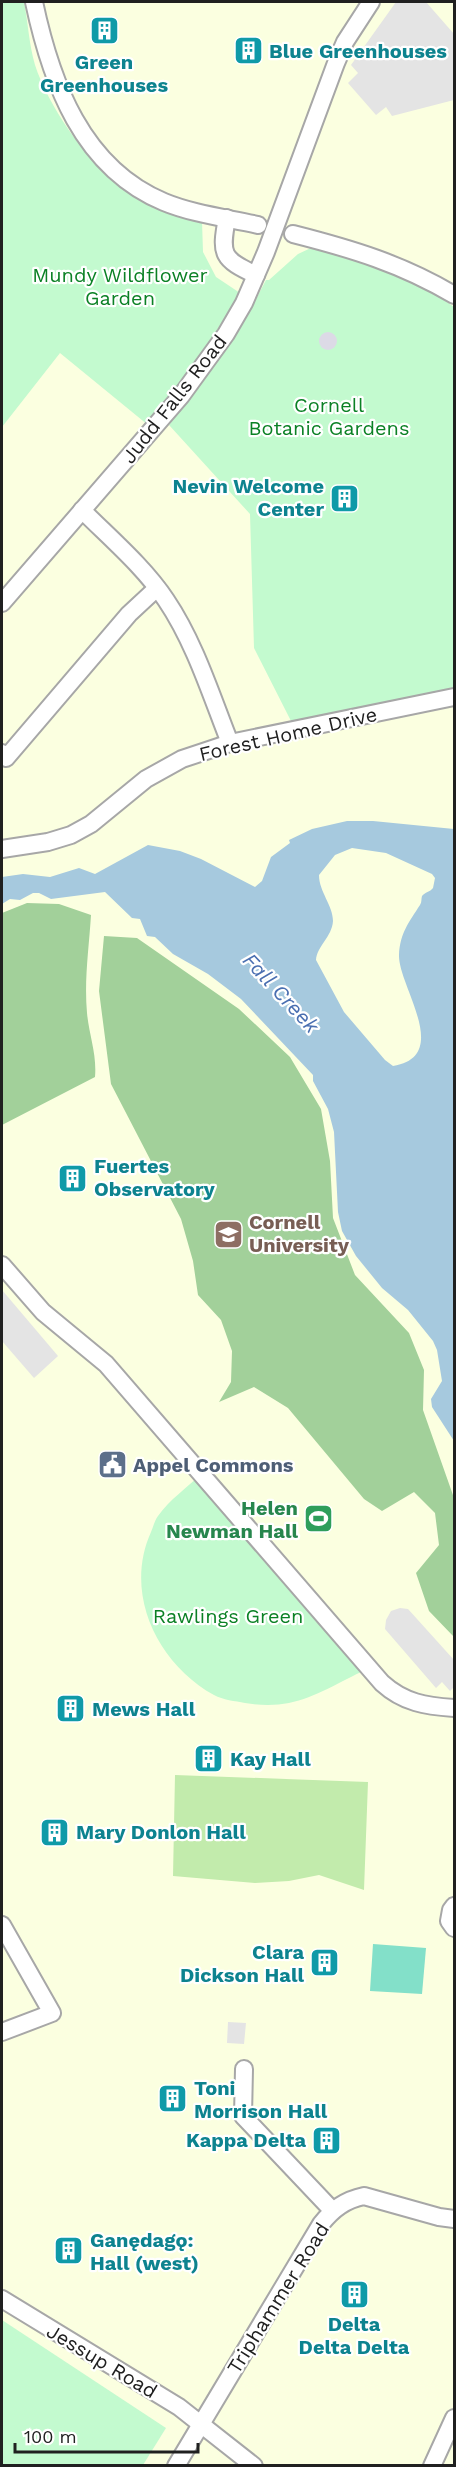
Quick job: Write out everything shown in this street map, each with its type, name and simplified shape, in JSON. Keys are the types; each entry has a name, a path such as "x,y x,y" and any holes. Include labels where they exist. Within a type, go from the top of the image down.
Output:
{"street":[{"path":"34,2 49,63 60,91 73,118 108,166 135,187 165,202 258,225"},
{"name":"Judd Falls Road","path":"2,603 147,436 201,370 244,303 336,63 345,42 371,2"},
{"path":"227,218 222,242 226,258 232,264 256,275"},
{"path":"293,234 389,261 426,278 454,295"},
{"path":"82,510 158,588 181,623 230,743"},
{"path":"2,753 6,758 129,614 158,588"},
{"name":"Forest Home Drive","path":"2,849 48,842 71,835 91,824 146,779 182,759 230,743 454,697"},
{"path":"2,1265 43,1312 106,1364 382,1683 408,1701 428,1706 454,1708"},
{"path":"454,1906 449,1921 454,1928"},
{"path":"2,1925 52,2013 2,2032"},
{"path":"244,2069 243,2116 333,2211"},
{"name":"Triphammer Road","path":"176,2466 321,2224 333,2211 354,2198 364,2196 454,2219"},
{"name":"Jessup Road","path":"2,2299 201,2423 254,2466"},
{"path":"432,2466 454,2418"}],"shaded area":[{"name":"Cornell University","path":"2,2 454,2 454,2465 2,2465"},
{"path":"396,2 426,2 454,34 454,100 392,116 386,107 376,115 348,83 358,73 351,65"},
{"path":"328,332 336,337 337,341 332,349 328,350 320,345 319,341 324,333"},
{"path":"2,1290 58,1356 34,1378 2,1341"},
{"path":"400,1608 408,1609 454,1660 454,1687 450,1691 442,1682 436,1688 385,1629 386,1620 391,1611"},
{"path":"228,2022 246,2023 244,2044 227,2043"}],"green space":[{"name":"Mundy Wildflower Garden","path":"2,2 24,2 33,57 41,81 58,114 81,146 105,173 128,191 159,206 202,221 203,252 216,277 240,293 204,351 148,425 60,353 2,427"},
{"name":"Cornell Botanic Gardens","path":"313,247 387,270 421,286 454,307 454,690 291,721 254,648 250,514 169,425 246,318 266,280 269,280 298,254"},
{"path":"27,903 59,904 91,915 86,1001 95,1060 95,1077 2,1125 2,913"},
{"path":"104,936 137,938 239,1009 290,1057 321,1109 330,1161 333,1218 355,1275 409,1333 424,1370 423,1410 454,1498 454,1637 429,1611 416,1573 439,1545 435,1513 414,1492 382,1511 364,1499 288,1408 254,1387 219,1402 231,1382 232,1351 221,1320 198,1295 193,1261 181,1219 111,1084 99,991"},
{"name":"Rawlings Green","path":"201,1474 368,1667 323,1691 300,1700 261,1705 218,1697 194,1682 177,1665 162,1646 151,1625 144,1603 141,1579 143,1556 155,1522 162,1510"},
{"path":"175,1775 368,1782 364,1890 319,1875 289,1881 255,1883 173,1876"},
{"path":"373,1944 426,1948 422,1994 370,1991"},
{"path":"2,2320 166,2428 143,2465 2,2465"}],"water":[{"name":"Fall Creek","path":"347,821 373,821 454,829 454,1441 432,1407 431,1399 442,1381 437,1350 433,1341 408,1310 382,1288 356,1256 342,1231 338,1212 334,1132 328,1109 313,1081 313,1075 241,999 208,974 173,954 155,937 147,936 140,919 132,918 105,892 51,899 39,893 33,893 20,900 10,899 2,904 2,877 23,874 50,877 79,868 95,874 148,845 180,851 201,859 255,887 262,881 271,857 290,843 289,840 312,829","holes":["352,848 386,853 432,874 435,878 433,888 422,896 421,904 406,928 401,940 399,955 401,968 418,1018 421,1035 419,1049 410,1060 393,1066 385,1060 344,1012 316,960 333,921 319,875 335,855"]}],"place":[{"name":"Green Greenhouses","path":"104,31"},
{"name":"Blue Greenhouses","path":"248,51"},
{"name":"Nevin Welcome Center","path":"345,498"},
{"name":"Fuertes Observatory","path":"73,1178"},
{"name":"Cornell University","path":"228,1234"},
{"name":"Appel Commons","path":"112,1465"},
{"name":"Helen Newman Hall","path":"319,1519"},
{"name":"Mews Hall","path":"71,1709"},
{"name":"Kay Hall","path":"209,1759"},
{"name":"Mary Donlon Hall","path":"55,1832"},
{"name":"Clara Dickson Hall","path":"325,1963"},
{"name":"Toni Morrison Hall","path":"173,2099"},
{"name":"Kappa Delta","path":"327,2140"},
{"name":"Ganędagǫ: Hall (west)","path":"69,2251"},
{"name":"Delta Delta Delta","path":"354,2294"}]}
